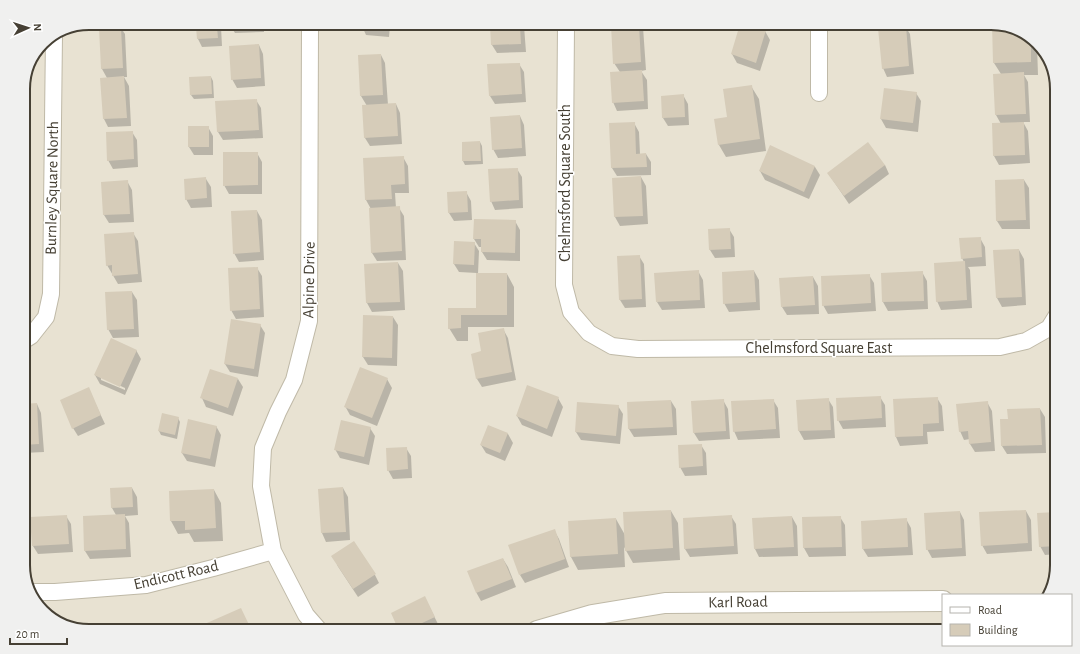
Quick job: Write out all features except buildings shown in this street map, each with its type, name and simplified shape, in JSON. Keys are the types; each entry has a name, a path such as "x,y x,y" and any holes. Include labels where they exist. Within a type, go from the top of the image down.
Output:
{"street":[{"name":"Alpine Drive","path":"310,30 309,321 294,380 278,412 263,448 261,486 273,551 306,615 314,624"},
{"name":"Chelmsford Square South","path":"566,30 564,285 571,312 589,333"},
{"path":"819,30 819,93"},
{"name":"Burnley Square North","path":"30,335 46,317 51,294 54,42"},
{"name":"Chelmsford Square East","path":"589,333 612,346 638,349 1000,347 1026,341 1050,323"},
{"name":"Endicott Road","path":"37,592 146,585 273,551"},
{"name":"Karl Road","path":"561,624 592,615 665,603 942,601"}],"shaded area":[{"path":"89,30 991,30 1006,32 1020,38 1033,47 1038,53 1047,70 1050,86 1050,565 1048,580 1042,594 942,594 942,624 89,624 74,622 60,616 47,607 42,601 32,580 30,568 30,86 36,63 46,48 56,40 78,31"}]}
